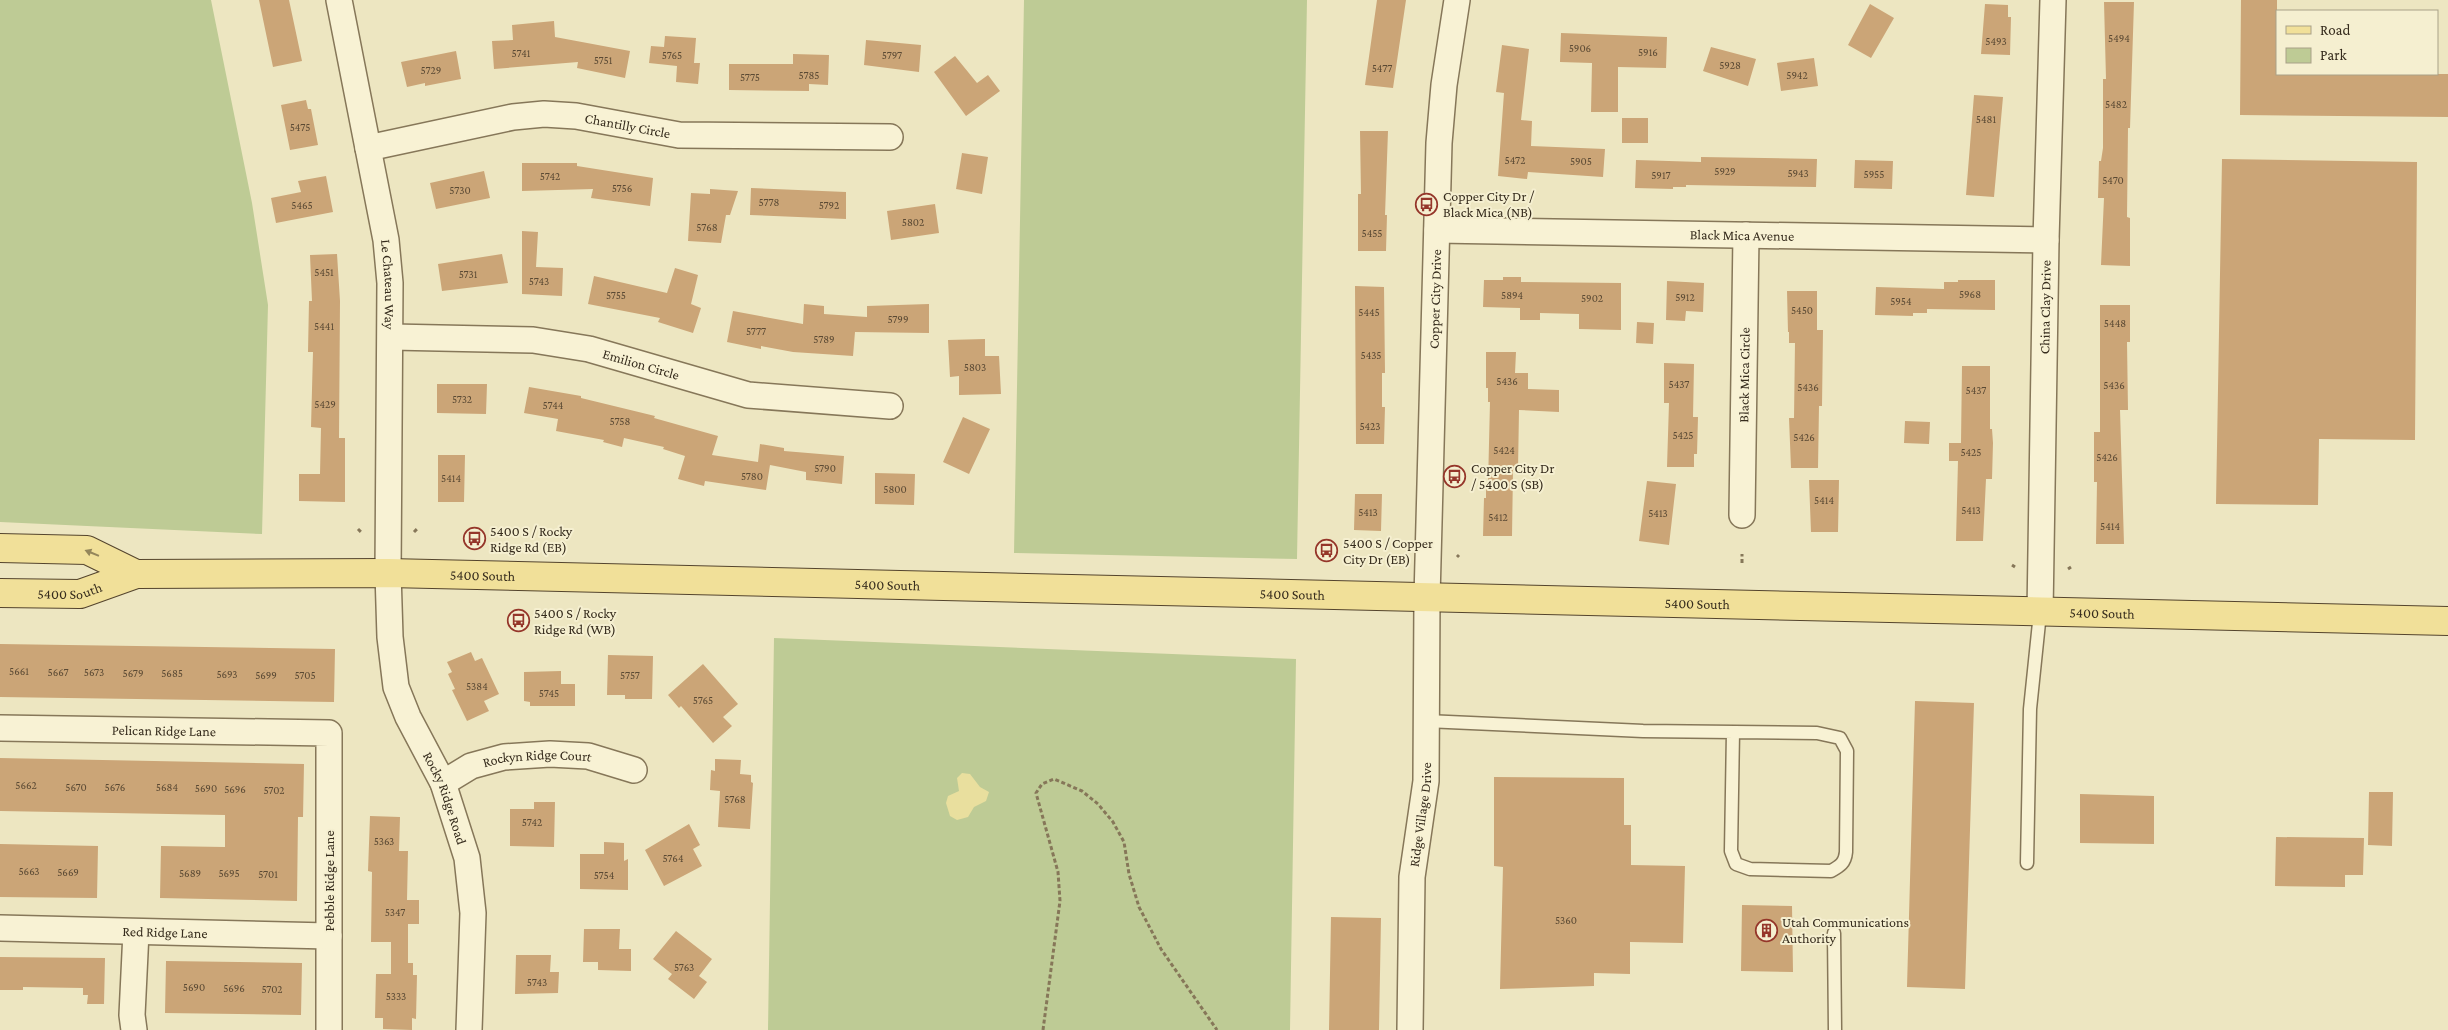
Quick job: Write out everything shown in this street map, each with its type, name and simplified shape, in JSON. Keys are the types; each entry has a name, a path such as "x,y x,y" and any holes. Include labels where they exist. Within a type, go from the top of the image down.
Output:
{"main road":[{"name":"5400 South","path":"0,548 87,550 136,574"},
{"name":"5400 South","path":"0,593 80,594 136,574 388,573 2040,613 2448,621"}],"street":[{"name":"Le Chateau Way","path":"339,0 386,240 390,283 392,337 388,573"},
{"name":"Copper City Drive","path":"1427,598 1440,122 1457,0"},
{"name":"China Clay Drive","path":"2040,613 2046,240 2053,0"},
{"name":"Chantilly Circle","path":"368,148 513,117 544,114 576,116 679,135 890,137"},
{"name":"Black Mica Avenue","path":"1436,230 2046,240"},
{"name":"Black Mica Circle","path":"1742,515 1746,235"},
{"name":"Emilion Circle","path":"392,337 533,340 589,350 748,395 890,406"},
{"name":"Rocky Ridge Road","path":"388,573 390,637 396,687 408,717 443,783 468,867 473,913 469,1030"},
{"name":"Ridge Village Drive","path":"1410,1030 1412,877 1426,781 1427,598"},
{"name":"Pelican Ridge Lane","path":"0,728 328,733"},
{"name":"Pebble Ridge Lane","path":"328,733 329,1030"},
{"name":"Rockyn Ridge Court","path":"443,783 471,766 514,756 550,754 588,756 634,770"},
{"name":"Red Ridge Lane","path":"0,928 329,936"},
{"path":"132,1025 136,932"}],"lane":[{"path":"2027,863 2030,709 2040,613"},
{"path":"1426,721 1643,731 1734,732 1817,733 1840,738 1847,750 1846,852 1845,861 1840,866 1830,870 1750,869 1736,864 1731,851 1734,732"},
{"path":"1834,934 1835,1030"}],"path":[{"path":"414,532 418,528"},
{"path":"358,529 362,533"},
{"path":"1742,554 1742,563"},
{"path":"1044,1030 1060,901 1058,872 1036,793 1042,784 1054,780 1082,791 1098,804 1112,822 1124,842 1129,874 1139,907 1166,957 1217,1030"}],"green space":[{"path":"0,0 211,0 252,203 268,305 262,534 0,522"},
{"path":"1024,0 1307,0 1297,559 1014,553"},
{"path":"774,638 1296,659 1290,1030 768,1030"}],"sand":[{"path":"962,773 970,774 980,787 989,792 986,801 974,807 968,817 957,820 950,816 946,803 948,796 959,791 957,778"}],"building":[{"path":"259,0 289,0 302,61 273,67"},
{"path":"1377,0 1406,0 1393,88 1365,85"},
{"path":"2241,0 2277,0 2276,75 2448,74 2448,117 2240,115"},
{"path":"2104,2 2134,2 2130,128 2128,128 2127,217 2130,218 2130,266 2101,265 2104,198 2098,198 2099,161 2101,161 2103,148 2103,79 2106,79"},
{"path":"1870,4 1894,18 1871,58 1848,45"},
{"path":"1985,4 2008,5 2008,17 2011,17 2010,55 1981,54"},
{"path":"554,21 555,37 630,51 625,78 577,68 578,62 494,69 492,41 513,40 512,25"},
{"path":"1561,33 1667,37 1666,68 1618,67 1618,112 1591,112 1592,63 1560,62"},
{"path":"665,36 696,38 694,63 700,63 698,84 676,82 677,66 649,63 651,46 664,47"},
{"path":"866,40 921,45 919,72 864,65"},
{"path":"1502,45 1529,49 1521,120 1532,121 1531,146 1605,149 1603,177 1528,172 1527,179 1498,176 1504,93 1496,92"},
{"path":"1711,47 1756,59 1748,86 1703,71"},
{"path":"456,51 461,79 425,86 425,83 407,87 401,62"},
{"path":"793,54 829,55 828,85 809,84 809,91 729,90 729,64 793,64"},
{"path":"955,56 977,83 988,75 1000,91 966,116 934,72"},
{"path":"1814,58 1818,86 1781,91 1777,63"},
{"path":"1974,95 2003,97 1994,197 1966,195"},
{"path":"306,100 308,109 311,109 318,145 290,150 281,105"},
{"path":"1622,118 1648,118 1648,143 1622,143"},
{"path":"1360,131 1388,131 1385,215 1387,215 1386,251 1358,251 1358,194 1361,194"},
{"path":"962,153 988,157 982,194 956,189"},
{"path":"1701,157 1817,159 1816,187 1686,185 1686,187 1673,187 1673,189 1635,188 1636,160 1701,162"},
{"path":"2222,159 2417,162 2415,440 2319,439 2318,505 2216,504"},
{"path":"1855,160 1893,161 1892,189 1854,188"},
{"path":"522,163 577,163 577,166 653,178 650,206 591,198 593,189 522,191"},
{"path":"484,171 490,198 436,209 430,183"},
{"path":"326,176 333,212 276,223 271,198 301,192 298,181"},
{"path":"751,188 846,192 846,219 750,215"},
{"path":"710,189 738,191 730,215 726,215 721,243 688,241 691,193 710,194"},
{"path":"935,204 939,233 891,240 887,211"},
{"path":"522,231 538,232 536,267 563,268 562,296 522,294"},
{"path":"337,254 340,301 339,438 345,438 345,502 299,501 299,474 320,474 321,428 311,427 313,352 308,352 309,301 312,301 310,255"},
{"path":"502,254 508,283 442,291 438,264"},
{"path":"675,268 698,275 691,304 701,308 693,333 658,322 660,318 588,304 594,276 667,293"},
{"path":"1503,277 1521,277 1521,282 1621,283 1621,330 1579,329 1579,314 1540,313 1540,320 1520,320 1520,308 1483,307 1484,280 1503,280"},
{"path":"1958,280 1995,280 1995,310 1927,309 1927,313 1913,313 1913,316 1875,315 1876,287 1944,289 1944,282 1958,282"},
{"path":"1667,281 1704,283 1703,312 1686,311 1685,321 1666,320"},
{"path":"1355,286 1384,287 1385,373 1382,373 1382,407 1385,407 1384,444 1356,444"},
{"path":"1787,291 1817,291 1817,330 1823,330 1822,406 1819,406 1818,468 1791,468 1789,418 1794,418 1795,343 1789,343"},
{"path":"804,304 824,306 824,314 867,317 867,306 929,304 929,333 855,332 853,356 793,352 761,346 761,349 727,342 733,311 803,324"},
{"path":"2100,305 2130,305 2130,342 2127,342 2128,410 2120,410 2124,544 2096,544 2097,482 2094,482 2094,432 2100,432"},
{"path":"1637,322 1654,323 1653,344 1636,343"},
{"path":"985,339 985,356 999,356 1001,394 959,395 959,376 950,377 948,340"},
{"path":"1486,352 1516,352 1515,373 1528,373 1528,389 1559,390 1559,412 1519,410 1518,470 1513,470 1512,536 1483,536 1484,498 1486,498 1486,485 1488,485 1490,402 1488,402 1488,388 1486,388"},
{"path":"1664,363 1694,364 1693,417 1698,417 1697,454 1694,454 1694,467 1667,467 1669,403 1664,403"},
{"path":"1962,366 1990,366 1990,429 1992,429 1993,443 1992,479 1986,479 1983,541 1956,541 1958,461 1949,461 1949,443 1961,443"},
{"path":"437,384 487,384 486,414 437,413"},
{"path":"529,387 581,396 581,398 655,416 654,418 718,436 712,455 758,462 760,444 784,448 784,451 844,456 842,484 806,480 806,472 770,465 766,490 705,481 704,486 678,479 685,456 663,449 664,447 624,438 622,447 603,442 604,440 556,431 558,419 524,413"},
{"path":"963,417 990,429 969,474 943,462"},
{"path":"1905,421 1930,422 1929,444 1904,443"},
{"path":"438,455 465,455 464,502 438,502"},
{"path":"875,473 915,474 914,505 875,504"},
{"path":"1809,480 1839,480 1838,532 1811,532"},
{"path":"1647,481 1676,484 1669,545 1639,541"},
{"path":"1355,494 1382,494 1381,531 1354,530"},
{"path":"0,644 335,649 334,702 0,697"},
{"path":"471,652 475,661 482,658 499,694 484,701 489,711 467,721 452,690 455,689 448,674 452,672 447,662"},
{"path":"608,655 653,656 652,699 625,699 625,695 607,695"},
{"path":"703,664 738,704 723,717 732,726 713,743 681,706 679,708 668,695"},
{"path":"561,671 561,684 575,684 575,706 530,706 530,702 524,701 524,672"},
{"path":"1915,701 1974,703 1965,989 1907,987"},
{"path":"0,758 304,764 303,817 298,817 297,901 160,898 161,846 225,847 225,815 0,811"},
{"path":"715,759 741,760 740,774 751,775 751,782 753,783 750,829 718,827 720,791 710,790 711,770 715,771"},
{"path":"1494,777 1624,778 1624,825 1631,825 1631,865 1685,866 1683,943 1630,942 1630,974 1594,973 1594,986 1500,989 1503,867 1494,866"},
{"path":"2369,792 2393,792 2392,846 2368,845"},
{"path":"2080,794 2154,796 2154,844 2080,843"},
{"path":"534,802 555,802 554,847 510,846 510,809 534,809"},
{"path":"370,816 400,817 399,851 408,851 407,900 419,900 419,924 408,924 408,963 413,963 413,975 417,975 416,1019 412,1018 412,1030 383,1029 383,1018 375,1018 376,974 391,974 391,942 371,942 372,872 368,871"},
{"path":"689,824 700,845 693,849 702,866 664,886 645,850"},
{"path":"2276,837 2364,838 2363,875 2345,875 2345,887 2275,886"},
{"path":"604,842 624,843 624,861 628,859 628,890 580,889 580,854 604,854"},
{"path":"0,844 98,846 97,898 0,897"},
{"name":"Utah Communications Authority","path":"1742,905 1792,906 1793,972 1741,971"},
{"path":"1331,917 1381,918 1379,1030 1329,1030"},
{"path":"584,929 620,929 619,949 631,949 631,971 598,970 598,962 583,962"},
{"path":"676,931 712,959 699,976 707,982 694,999 668,979 672,974 653,959"},
{"path":"516,955 551,955 550,972 559,972 558,993 515,994"},
{"path":"0,957 105,958 104,1004 87,1004 88,995 83,995 83,988 23,987 23,990 0,990"},
{"path":"166,961 302,963 301,1015 165,1013"}],"place":[{"name":"Copper City Dr / Black Mica (NB)","path":"1427,204"},
{"name":"Copper City Dr / 5400 S (SB)","path":"1455,476"},
{"name":"5400 S / Rocky Ridge Rd (EB)","path":"474,539"},
{"name":"5400 S / Copper City Dr (EB)","path":"1327,551"},
{"name":"5400 S / Rocky Ridge Rd (WB)","path":"518,621"},
{"name":"Utah Communications Authority","path":"1766,930"}]}
